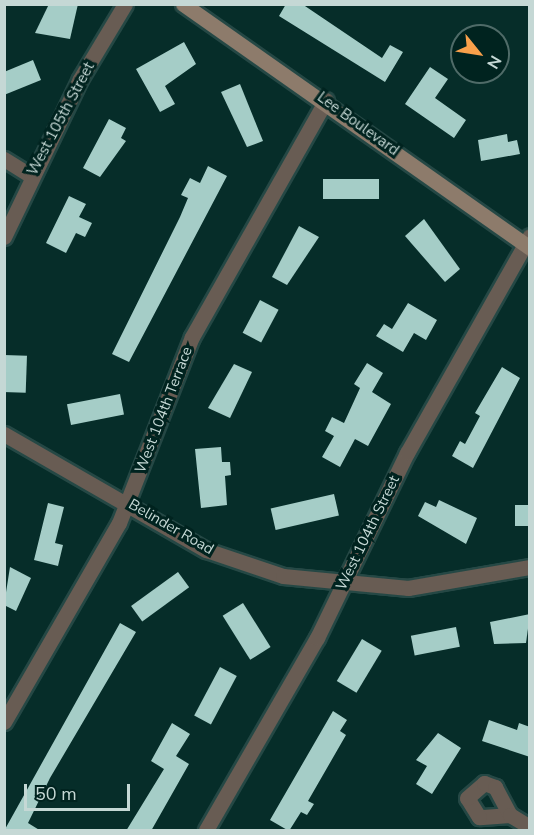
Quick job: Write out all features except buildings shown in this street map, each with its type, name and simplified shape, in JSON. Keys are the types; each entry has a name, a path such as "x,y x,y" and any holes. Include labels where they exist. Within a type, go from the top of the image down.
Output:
{"street":[{"name":"West 105th Street","path":"4,237 31,176 125,4"},
{"name":"Lee Boulevard","path":"183,4 326,100 528,243"},
{"name":"West 104th Terrace","path":"4,722 128,502 192,337 326,100"},
{"path":"4,159 31,176"},
{"name":"West 104th Street","path":"206,831 344,585 423,421 528,243"},
{"name":"Belinder Road","path":"4,434 238,562 283,576 344,585 408,588 530,567"},
{"path":"510,815 530,827"}]}
